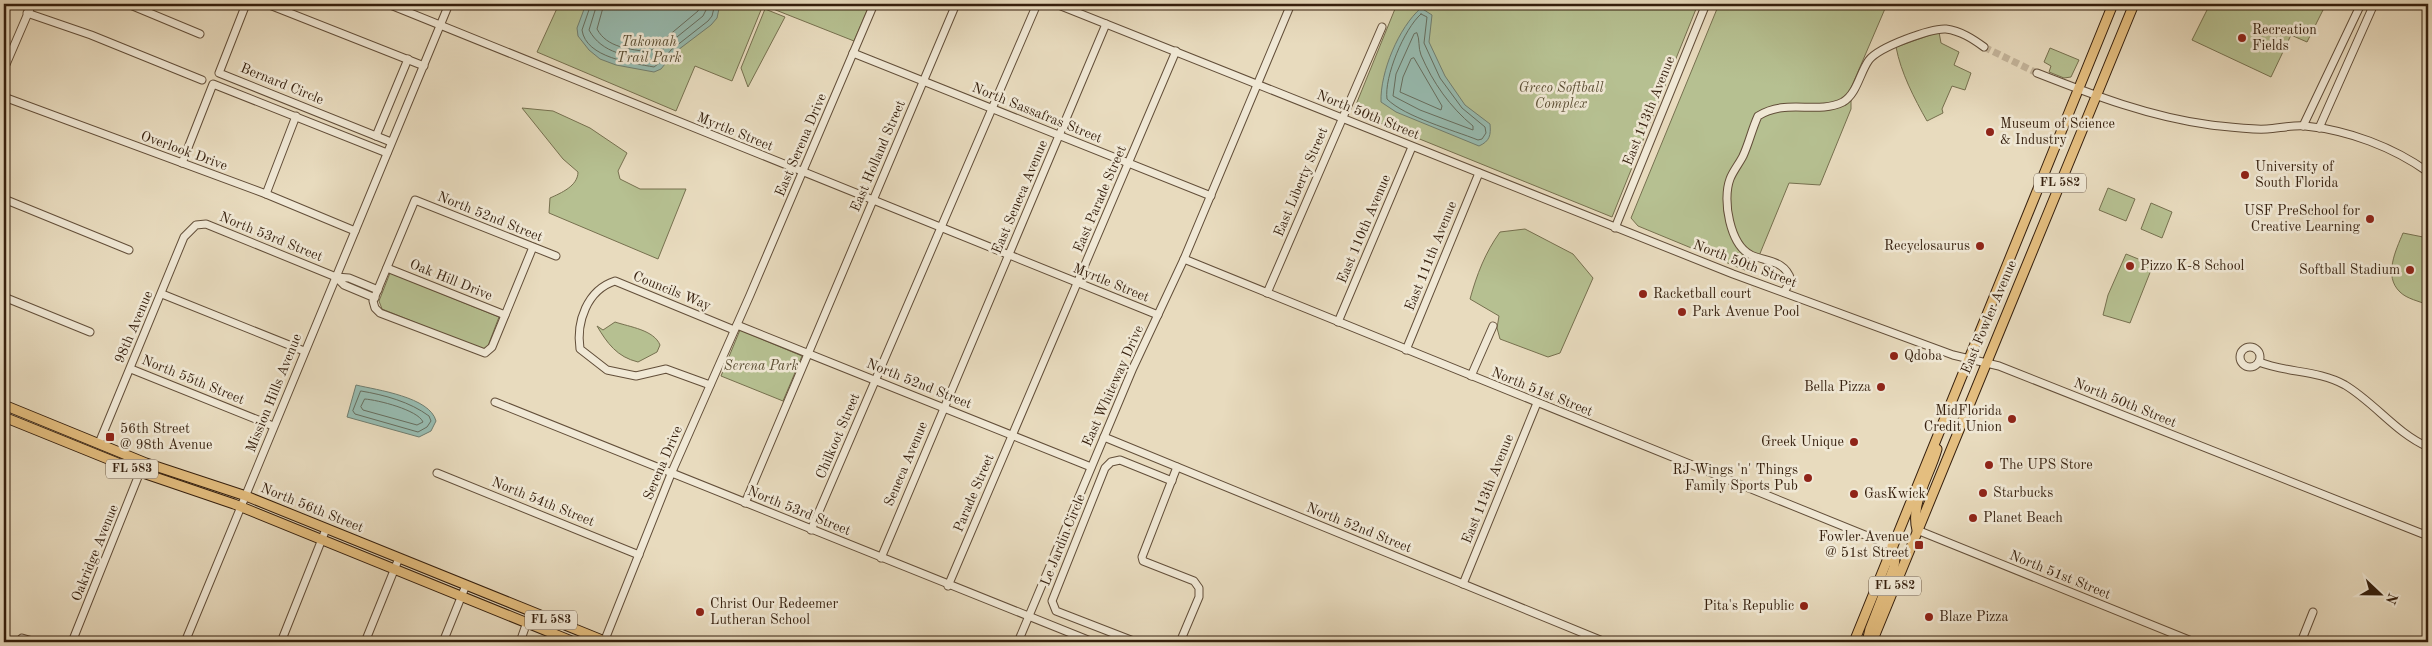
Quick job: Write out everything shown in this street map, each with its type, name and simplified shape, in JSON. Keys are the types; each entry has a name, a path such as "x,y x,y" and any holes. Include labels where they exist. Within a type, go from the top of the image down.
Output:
{"main road":[{"name":"East Fowler Avenue","path":"1855,642 1892,546 2113,4"},
{"name":"East Fowler Avenue","path":"1872,642 2134,4"},
{"name":"North 56th Street","path":"4,405 146,463 246,496 605,642"},
{"name":"North 56th Street","path":"4,417 140,472 322,539 574,642"},
{"path":"31,428 36,417"},
{"path":"1917,530 1914,519 1916,508 1932,465 1945,417"},
{"path":"95,454 99,443"},
{"path":"1867,642 1870,629 1894,567 1895,558 1892,546"}],"street":[{"path":"4,69 32,4"},
{"path":"128,4 200,34"},
{"name":"Bernard Circle","path":"246,4 219,73 391,142"},
{"path":"267,4 424,66"},
{"name":"Myrtle Street","path":"388,4 941,229 1158,315"},
{"name":"Mission Hills Avenue","path":"185,642 449,4"},
{"name":"East Serena Drive","path":"750,295 874,4"},
{"name":"East Holland Street","path":"745,503 956,4"},
{"name":"Chilkoot Street","path":"812,530 1037,4"},
{"name":"North 50th Street","path":"1056,4 1343,117 1412,147 1615,228 1968,360 1986,362 2428,536"},
{"name":"East Whiteway Drive","path":"1018,642 1104,437 1211,196 1291,4"},
{"name":"East 113th Avenue","path":"1615,228 1706,4"},
{"path":"2303,126 2361,4"},
{"path":"2319,128 2374,4"},
{"path":"28,13 91,35 202,80"},
{"name":"East Seneca Avenue","path":"955,380 1106,24"},
{"name":"East Liberty Street","path":"1268,293 1382,27"},
{"path":"1784,292 1791,280 1789,274 1782,266 1774,261 1752,256 1740,247 1734,237 1726,198 1730,179 1742,156 1758,116 1779,107 1817,106 1844,101 1851,95 1870,59 1880,50 1892,44 1944,29 1973,39 1984,47"},
{"path":"4,44 13,47"},
{"name":"East Parade Street","path":"1021,410 1176,51"},
{"name":"North Sassafras Street","path":"853,54 1211,196"},
{"path":"376,136 408,60"},
{"path":"2036,73 2097,97 2163,117 2211,125 2256,129 2303,126 2319,128 2381,146 2428,172"},
{"path":"182,163 213,84 387,153"},
{"name":"Overlook Drive","path":"4,97 266,194 355,231"},
{"path":"266,194 296,116"},
{"name":"East 110th Avenue","path":"1338,322 1412,147"},
{"name":"East 111th Avenue","path":"1406,350 1479,173"},
{"path":"4,199 129,250"},
{"name":"North 52nd Street","path":"387,268 416,200 556,256"},
{"name":"North 53rd Street","path":"196,225 206,224 336,277 349,278 378,290"},
{"name":"98th Avenue","path":"99,443 184,237 196,225"},
{"path":"387,268 375,298 375,308 380,313 485,353 492,347 533,247"},
{"name":"North 51st Street","path":"1184,259 1892,546"},
{"name":"Oak Hill Drive","path":"387,268 506,315"},
{"name":"North 53rd Street","path":"336,277 344,285 375,298"},
{"name":"Councils Way","path":"710,385 666,369 636,376 607,370 580,349 578,332 591,298 603,285 615,281 735,327"},
{"path":"162,294 304,351"},
{"name":"Serena Drive","path":"605,642 671,474 750,295"},
{"path":"4,296 90,332"},
{"path":"1470,376 1493,326"},
{"name":"North 52nd Street","path":"735,327 808,352 1091,468"},
{"path":"2259,362 2290,372 2323,375 2345,386 2364,399 2400,431 2428,448"},
{"name":"North 55th Street","path":"131,369 273,426"},
{"name":"Seneca Avenue","path":"881,558 955,380"},
{"name":"North 53rd Street","path":"495,402 948,586 1093,642"},
{"name":"East 113th Avenue","path":"1463,584 1537,403"},
{"name":"Parade Street","path":"948,586 1012,436 1021,410"},
{"name":"North 52nd Street","path":"1104,437 1605,642"},
{"name":"Le Jardin Circle","path":"1136,642 1056,611 1052,601 1105,468 1111,462 1120,460 1172,481"},
{"path":"1178,467 1142,557 1144,561 1194,581 1200,588 1199,597 1180,642"},
{"name":"Oakridge Avenue","path":"72,642 140,472"},
{"name":"North 54th Street","path":"437,473 639,555"},
{"path":"281,642 326,529"},
{"name":"North 51st Street","path":"1917,530 2194,642"},
{"path":"365,642 399,558"},
{"path":"443,642 466,585"},
{"path":"2301,642 2313,612"},
{"path":"520,642 527,622"},
{"path":"20,640 36,642"}],"green space":[{"name":"Takomah Trail Park","path":"559,4 870,4 854,41 763,5 732,81 695,66 676,111 537,52"},
{"name":"Greco Softball Complex","path":"1397,4 1698,4 1612,217 1353,112"},
{"path":"1719,4 1887,4 1851,88 1851,109 1820,185 1789,183 1752,273 1638,226 1631,218"},
{"name":"Recreation Fields","path":"2210,4 2326,4 2307,42 2291,35 2271,77 2192,40"},
{"path":"765,9 785,17 748,87 741,68"},
{"path":"1939,32 1941,43 1959,52 1954,65 1971,73 1965,90 1952,86 1942,109 1943,113 1927,121 1905,76 1896,47"},
{"path":"2050,48 2079,60 2071,77 2064,78 2049,72 2051,66 2044,62"},
{"path":"522,108 553,111 590,128 627,153 618,171 620,179 640,189 686,189 658,259 549,213 550,198 572,185 578,172 563,159"},
{"path":"2108,188 2135,199 2126,221 2099,210"},
{"path":"2151,203 2172,212 2162,238 2141,229"},
{"path":"1525,229 1573,254 1593,278 1560,353 1548,357 1500,339 1497,328 1499,316 1470,299 1482,264 1500,232"},
{"name":"Softball Stadium","path":"2403,233 2428,238 2428,305 2400,292 2392,278 2392,263"},
{"path":"2126,254 2153,265 2130,323 2103,315 2108,295"},
{"path":"390,273 499,317 486,351 382,309 379,301"},
{"path":"615,322 647,332 653,336 660,345 657,352 638,362 618,353 609,344 597,326 603,330"},
{"name":"Serena Park","path":"740,330 802,356 783,401 721,376"}],"water":[{"path":"586,4 720,4 717,18 711,25 674,53 661,69 654,72 616,65 600,59 589,50 578,36 577,28"},
{"path":"1421,8 1432,15 1429,42 1445,76 1465,105 1490,124 1489,137 1486,142 1479,146 1396,112 1381,102 1384,77 1392,51 1405,26"},
{"path":"356,385 402,396 424,406 432,413 436,421 431,431 419,437 347,417"}],"tunnel":[{"path":"1984,47 2037,73"}],"place":[{"name":"Recreation Fields","path":"2242,38"},
{"name":"Museum of Science & Industry","path":"1990,132"},
{"name":"University of South Florida","path":"2245,175"},
{"name":"USF PreSchool for Creative Learning","path":"2370,219"},
{"name":"Recyclosaurus","path":"1980,246"},
{"name":"Pizzo K-8 School","path":"2130,266"},
{"name":"Softball Stadium","path":"2410,270"},
{"name":"Racketball court","path":"1643,294"},
{"name":"Park Avenue Pool","path":"1682,312"},
{"name":"Qdoba","path":"1894,356"},
{"name":"Bella Pizza","path":"1881,387"},
{"name":"MidFlorida Credit Union","path":"2012,419"},
{"name":"56th Street @ 98th Avenue","path":"110,437"},
{"name":"Greek Unique","path":"1854,442"},
{"name":"The UPS Store","path":"1989,465"},
{"name":"RJ Wings 'n' Things Family Sports Pub","path":"1808,478"},
{"name":"Starbucks","path":"1983,493"},
{"name":"GasKwick","path":"1854,494"},
{"name":"Planet Beach","path":"1973,518"},
{"name":"Fowler Avenue @ 51st Street","path":"1919,545"},
{"name":"Pita's Republic","path":"1804,606"},
{"name":"Christ Our Redeemer Lutheran School","path":"700,612"},
{"name":"Blaze Pizza","path":"1929,617"}]}
